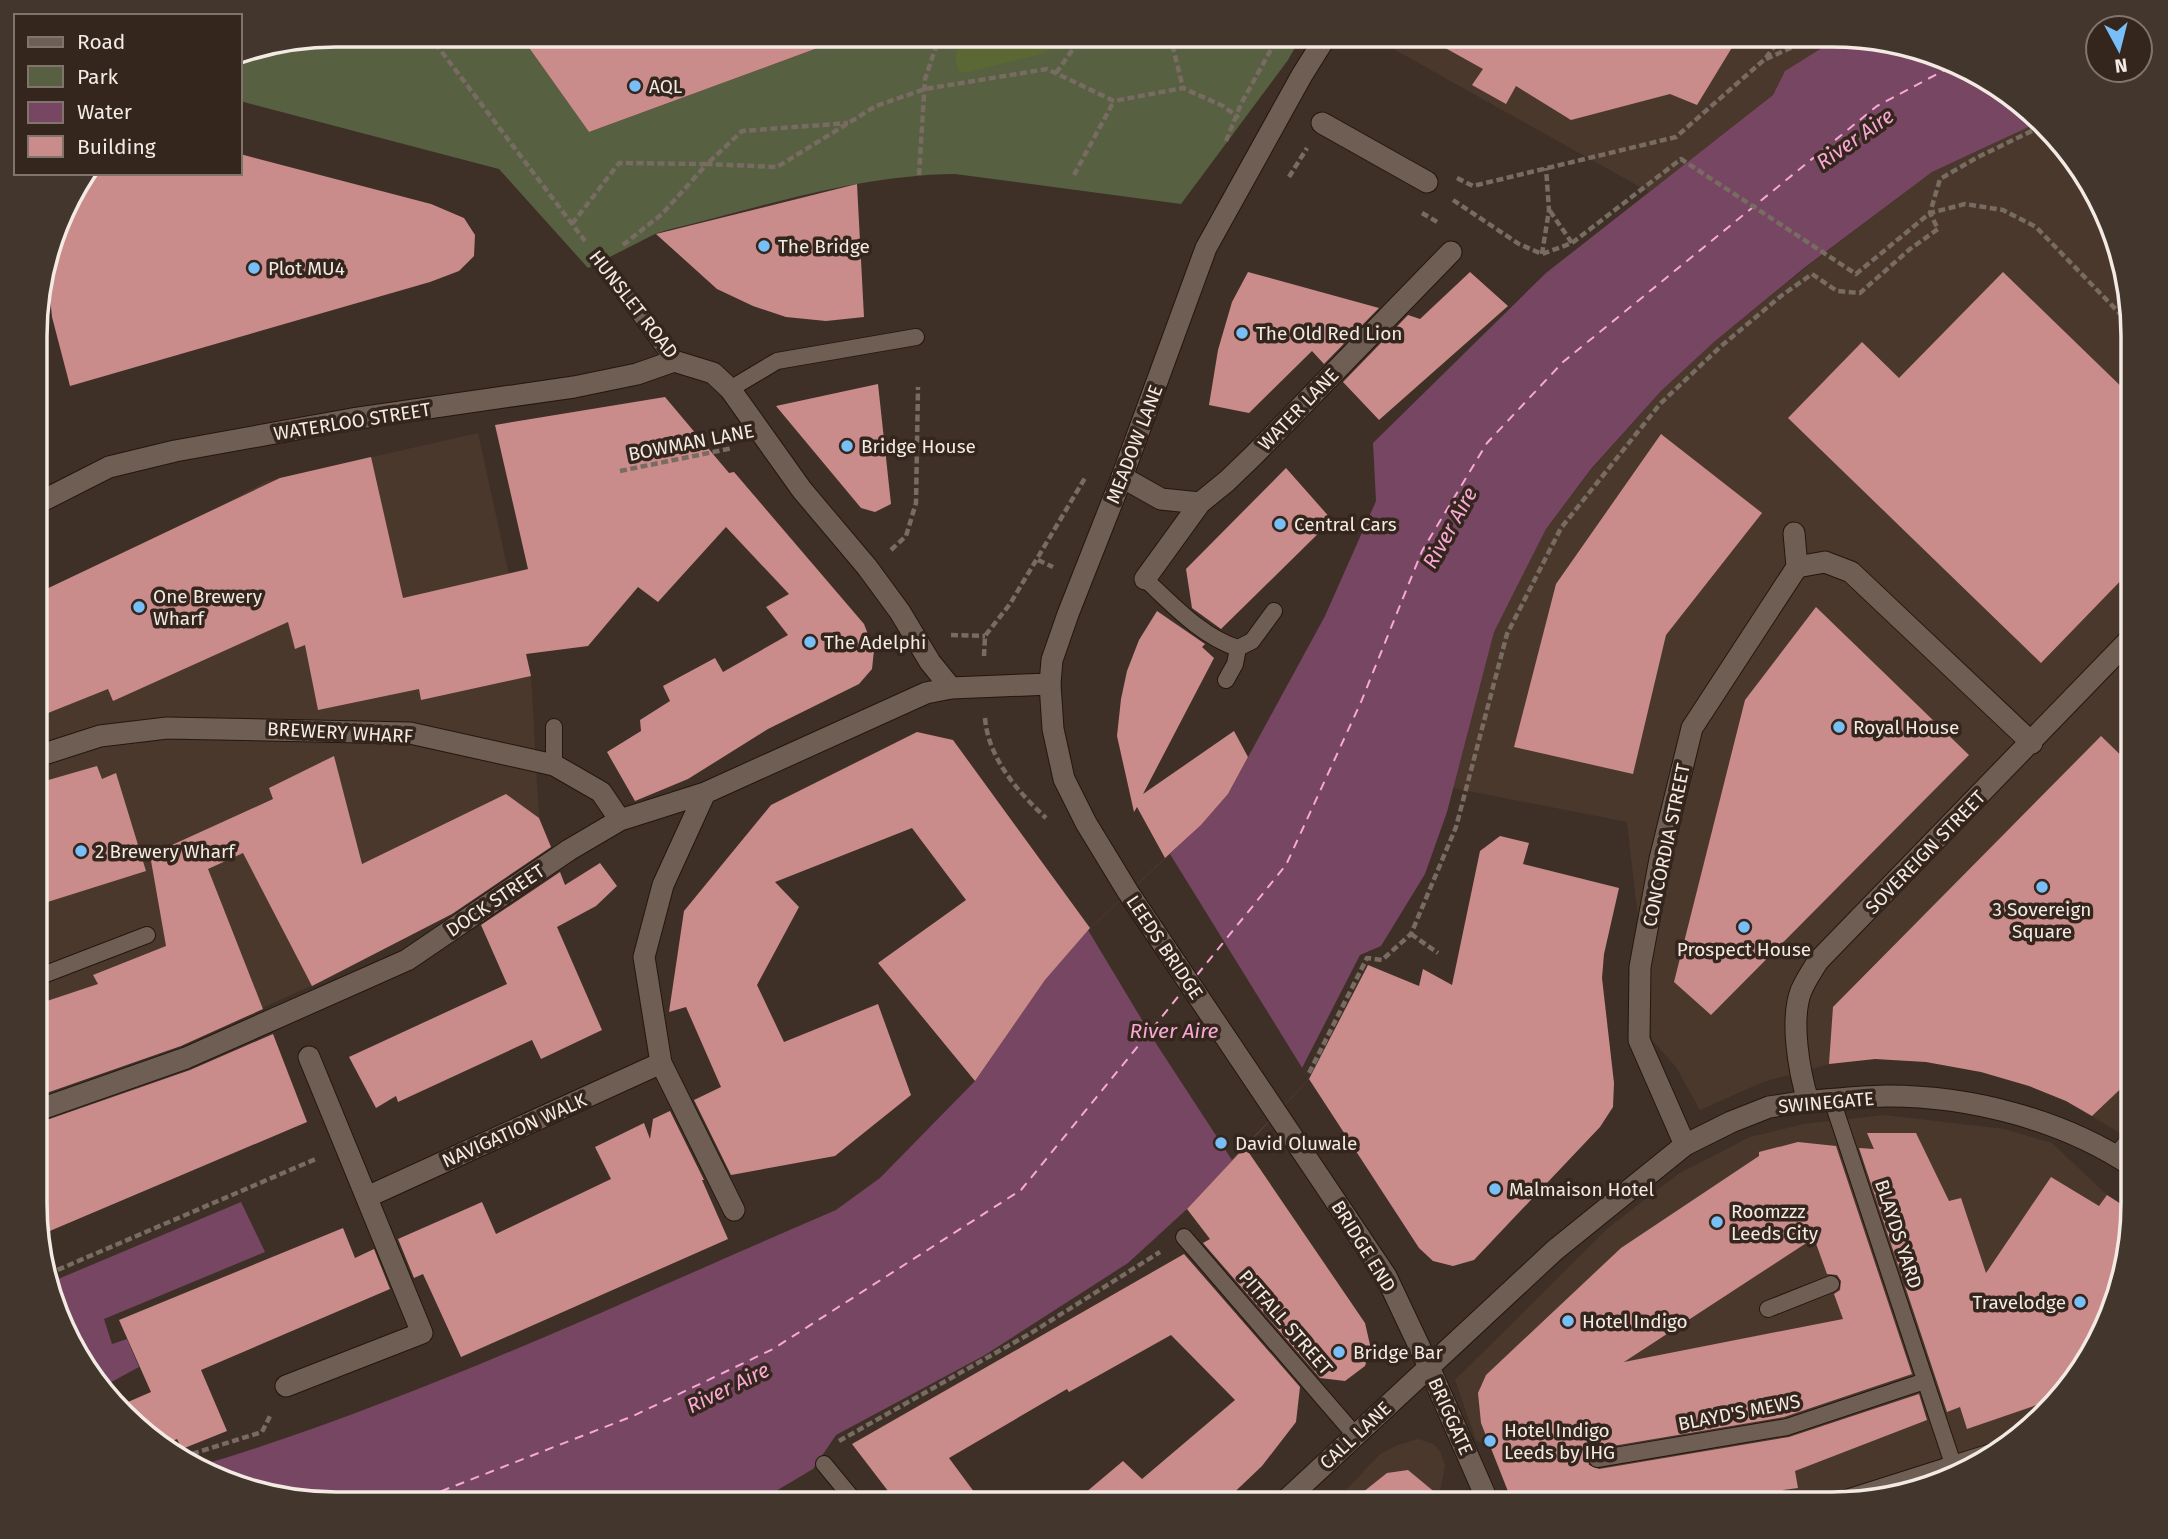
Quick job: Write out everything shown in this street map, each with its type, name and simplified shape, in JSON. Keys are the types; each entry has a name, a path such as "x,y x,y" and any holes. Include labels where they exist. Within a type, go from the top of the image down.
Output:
{"street":[{"name":"MEADOW LANE","path":"1114,868 1086,823 1064,779 1053,729 1050,684 1052,660 1206,248 1320,47"},
{"path":"1322,123 1427,182"},
{"name":"WATER LANE","path":"1200,503 1255,454 1451,252"},
{"name":"HUNSLET ROAD","path":"674,361 713,373 730,389 802,490 867,567 900,612 930,662 951,688"},
{"name":"WATERLOO STREET","path":"47,498 110,467 175,451 352,419 574,387 637,374 674,361"},
{"path":"1122,477 1161,499 1200,503"},
{"path":"1145,579 1200,503"},
{"path":"1794,533 1797,567 1825,562 1851,572 2032,743"},
{"name":"CONCORDIA STREET","path":"1685,1145 1639,1040 1640,967 1660,859 1692,728 1797,567"},
{"name":"SOVEREIGN STREET","path":"1808,1101 1802,1081 1796,1020 1801,992 1818,961 2121,649"},
{"name":"DOCK STREET","path":"47,1107 186,1058 407,960 569,850 620,820 705,793 926,693 951,688 1050,684"},
{"name":"BREWERY WHARF","path":"47,753 100,736 167,727 410,733 554,765 601,792 620,820"},
{"path":"705,793 663,885 644,957 661,1063 734,1210"},
{"name":"LEEDS BRIDGE","path":"1114,868 1287,1131"},
{"path":"286,1386 422,1332 309,1057"},
{"name":"NAVIGATION WALK","path":"367,1196 661,1063"},
{"name":"SWINEGATE","path":"1429,1367 1555,1250 1685,1145 1769,1107 1808,1101 1888,1096 1937,1099 1986,1108 2041,1123 2088,1141 2121,1159"},
{"name":"BRIDGE END","path":"1287,1131 1335,1197 1386,1276 1429,1367"},
{"name":"CALL LANE","path":"1295,1492 1429,1367"},
{"name":"BRIGGATE","path":"1429,1367 1484,1492"}],"lane":[{"name":"HUNSLET ROAD","path":"602,262 674,361"},
{"path":"730,389 777,361 916,337"},
{"path":"1145,579 1201,628 1223,644 1238,648 1252,641 1274,611"},
{"path":"1226,680 1235,664 1238,648"},
{"path":"554,727 554,765"},
{"path":"47,973 147,934"},
{"name":"BLAYDS YARD","path":"1832,1100 1878,1266 1925,1381 1953,1464"},
{"name":"PITFALL STREET","path":"1184,1237 1355,1435"},
{"path":"1768,1309 1831,1284"},
{"name":"BLAYD'S MEWS","path":"1597,1459 1787,1427 1925,1381"},
{"path":"1879,1488 1961,1462"},
{"path":"824,1464 845,1492"}],"path":[{"name":"HUNSLET ROAD","path":"438,47 602,262"},
{"path":"919,175 925,79 936,47"},
{"path":"1056,73 1074,47"},
{"path":"1173,47 1183,88"},
{"path":"1451,252 1464,238 1409,206 1436,167 1473,186 1676,137 1765,59 1774,47"},
{"path":"1765,59 1792,47"},
{"path":"572,225 619,163 777,167 876,106 925,89 1047,69 1114,101 1183,88 1223,106 1237,117"},
{"path":"1074,175 1114,101"},
{"path":"602,262 662,214 742,131 849,123"},
{"path":"1309,1073 1367,958 1382,960 1411,934 1456,827 1507,634 1561,528 1660,404 1720,347 1812,274 1838,291 1860,293 1910,249 1938,229 1930,212 1940,179 1978,156 2034,130"},
{"path":"1427,182 1519,244 1542,254 1572,243 1681,159 1856,274 1930,212 1965,204 2003,210 2036,227 2120,313"},
{"path":"1542,254 1549,210 1546,168"},
{"path":"1549,210 1572,243"},
{"path":"889,552 906,536 916,503 918,387"},
{"name":"BOWMAN LANE","path":"620,471 767,441"},
{"path":"1038,559 1010,604 985,636 982,687 985,726 998,760 1022,796 1050,822"},
{"path":"1411,934 1438,953"},
{"path":"55,1271 345,1146"},
{"path":"824,1464 840,1439 1031,1333 1184,1237"},
{"path":"193,1454 262,1432 286,1386"}],"shaded area":[{"path":"1390,47 1823,47 1785,71 1773,95 1649,192"},
{"path":"2030,126 2061,160 2091,208 2111,261 2115,280 2121,336 2121,1134 2066,1101 2029,1086 1981,1072 1926,1062 1875,1059 1829,1064 1763,1082 1700,1110 1676,1067 1652,1040 1627,822 1453,788 1494,632 1546,529 1592,469 1661,391 1714,342 1804,269 1932,172"},
{"path":"478,433 531,676 539,818 549,843 426,927 331,977 215,1029 47,1087 47,589 267,481"},
{"path":"1884,1115 2004,1129 2052,1143 2107,1195 2121,1204 2115,1259 2105,1296 2091,1331 2061,1379 2022,1420 1976,1453 1942,1470 1888,1486 1832,1492 1514,1492 1497,1450 1476,1440 1455,1380 1607,1229 1678,1174 1750,1137 1804,1124"},
{"path":"1418,1439 1433,1444 1440,1451 1445,1466 1440,1492 1344,1492 1380,1454"}],"green space":[{"path":"529,47 589,132 820,47 1295,47 1181,204 955,174 918,176 846,186 667,230 588,268 499,169 242,102 242,63 280,53 317,48"},
{"path":"960,47 1052,47 1044,53 969,72 959,72 957,51"}],"water":[{"name":"River Aire","path":"1823,47 1870,50 1907,57 1942,69 1976,86 2008,107 2030,126 1932,172 1804,268 1714,342 1661,391 1591,469 1546,529 1494,632 1447,812 1425,874 1381,946 1360,955 1302,1068 1309,1079 1187,1209 1128,1263 985,1355 836,1435 813,1469 774,1492 336,1492 261,1482 210,1463 361,1411 521,1347 836,1210 880,1178 975,1081 1045,980 1088,930 1201,825 1228,794 1325,616 1376,501 1373,443 1546,273 1773,95 1785,71"},
{"path":"241,1202 265,1252 104,1319 112,1344 127,1339 139,1367 110,1383 77,1331 57,1279"}],"pier":[{"path":"1170,854 1309,1079 1232,1160 1157,1045 1088,930"}],"building":[{"name":"AQL","path":"529,47 820,47 589,132"},
{"path":"1444,47 1732,47 1697,105 1670,94 1571,120 1516,86 1506,104 1472,85 1483,69"},
{"name":"Plot MU4","path":"242,155 431,204 464,218 475,235 474,256 459,271 430,282 70,386 52,317 50,297 57,261 77,208 97,175 242,175"},
{"name":"The Bridge","path":"857,184 864,317 826,321 786,317 753,306 717,289 656,234"},
{"path":"1248,272 1379,308 1324,364 1312,351 1249,413 1209,405 1218,350 1232,302"},
{"path":"1470,272 1508,306 1379,420 1343,382 1408,315 1420,319"},
{"path":"2003,272 2121,386 2121,580 2041,663 1788,418 1862,342 1899,378"},
{"name":"Bridge House","path":"878,384 891,504 875,512 861,508 776,406"},
{"path":"665,397 729,473 734,472 864,624 874,650 872,669 859,684 768,729 688,779 635,801 607,752 641,731 640,720 670,701 663,686 715,658 723,672 788,635 766,607 789,594 726,527 658,602 638,587 588,646 526,654 531,676 421,700 419,689 318,710 305,645 295,649 288,622 113,701 108,689 47,713 47,589 280,478 371,457 403,598 528,569 495,425"},
{"path":"1661,434 1762,513 1666,635 1633,774 1514,747 1556,584"},
{"path":"1286,468 1332,520 1221,629 1192,608 1186,569"},
{"name":"Royal House","path":"1816,607 1969,755 1711,1015 1674,982 1745,700"},
{"path":"1157,611 1205,644 1202,647 1214,658 1143,794 1234,731 1248,757 1228,794 1201,825 1165,858 1137,807 1134,812 1117,736 1127,671 1139,640"},
{"path":"917,732 953,740 1090,928 1045,980 975,1081 878,963 966,900 912,828 775,882 799,907 757,985 784,1042 878,1004 911,1095 835,1156 731,1175 694,1100 721,1087 686,1007 669,1012 684,911 771,805"},
{"name":"3 Sovereign Square","path":"2101,736 2121,755 2121,1088 2092,1116 2066,1101 2029,1086 1981,1072 1926,1062 1875,1059 1829,1064 1833,1007"},
{"path":"334,756 362,864 506,794 539,818 551,847 452,914 312,986 243,853 208,869 263,1009 181,1046 47,1093 47,1001 98,984 93,975 166,946 150,855 273,799 269,788"},
{"name":"2 Brewery Wharf","path":"97,766 102,779 116,773 146,871 47,902 47,780"},
{"path":"1500,836 1529,843 1523,864 1619,888 1604,954 1602,978 1614,1083 1613,1107 1600,1127 1474,1260 1453,1266 1433,1261 1419,1248 1309,1079 1368,965 1419,986 1423,969 1452,985 1480,851"},
{"path":"600,863 617,886 596,906 557,927 602,1030 541,1059 532,1040 398,1102 396,1096 376,1108 349,1057 507,984 481,925 560,872 565,885"},
{"path":"273,1034 307,1122 49,1231 47,1120 190,1070"},
{"path":"670,1111 704,1180 728,1239 461,1357 423,1274 414,1278 398,1239 482,1202 496,1234 611,1179 595,1147 644,1123 650,1139 653,1119"},
{"name":"Travelodge","path":"1867,1133 1916,1133 1949,1201 1961,1198 1986,1273 2051,1177 2099,1206 2107,1195 2121,1204 2115,1259 2099,1313 2072,1363 2038,1404 1967,1429 1960,1407 1947,1412 1859,1148 1874,1149"},
{"path":"1798,1142 1836,1146 1912,1374 1784,1417 1595,1449 1587,1455 1589,1465 1599,1469 1789,1437 1919,1394 1927,1420 1795,1471 1798,1488 1784,1492 1508,1492 1481,1423 1478,1393 1486,1375 1621,1248 1759,1156 1759,1152","holes":["1814,1238 1827,1274 1837,1275 1841,1281 1840,1290 1834,1294 1843,1319 1624,1362"]},
{"path":"1245,1147 1365,1323 1371,1349 1365,1366 1345,1381 1320,1378 1203,1243 1210,1239 1187,1209"},
{"path":"343,1228 355,1258 374,1249 390,1289 201,1370 227,1431 184,1448 177,1439 173,1441 160,1432 128,1402 151,1392 119,1320"},
{"path":"1184,1254 1300,1387 1296,1422 1262,1466 1235,1492 1086,1492 1123,1461 1142,1479 1235,1400 1171,1335 1069,1392 1067,1389 949,1458 974,1492 889,1492 852,1444"},
{"path":"1408,1470 1435,1492 1363,1492 1387,1473"}],"ferry route":[{"path":"1197,975 1286,865 1361,702 1422,551 1487,443 1563,362 1877,106 1944,70"},
{"path":"439,1492 633,1416 773,1349 1021,1190 1182,992"}],"place":[{"name":"AQL","path":"635,86"},
{"name":"The Bridge","path":"764,246"},
{"name":"Plot MU4","path":"254,268"},
{"name":"The Old Red Lion","path":"1242,333"},
{"name":"Bridge House","path":"847,446"},
{"name":"Central Cars","path":"1280,524"},
{"name":"One Brewery Wharf","path":"139,607"},
{"name":"The Adelphi","path":"810,642"},
{"name":"Royal House","path":"1839,727"},
{"name":"2 Brewery Wharf","path":"81,851"},
{"name":"3 Sovereign Square","path":"2042,887"},
{"name":"Prospect House","path":"1744,927"},
{"name":"David Oluwale","path":"1221,1143"},
{"name":"Malmaison Hotel","path":"1495,1189"},
{"name":"Roomzzz Leeds City","path":"1717,1222"},
{"name":"Travelodge","path":"2080,1302"},
{"name":"Hotel Indigo","path":"1568,1321"},
{"name":"Bridge Bar","path":"1339,1352"},
{"name":"Hotel Indigo Leeds by IHG","path":"1490,1441"}]}
